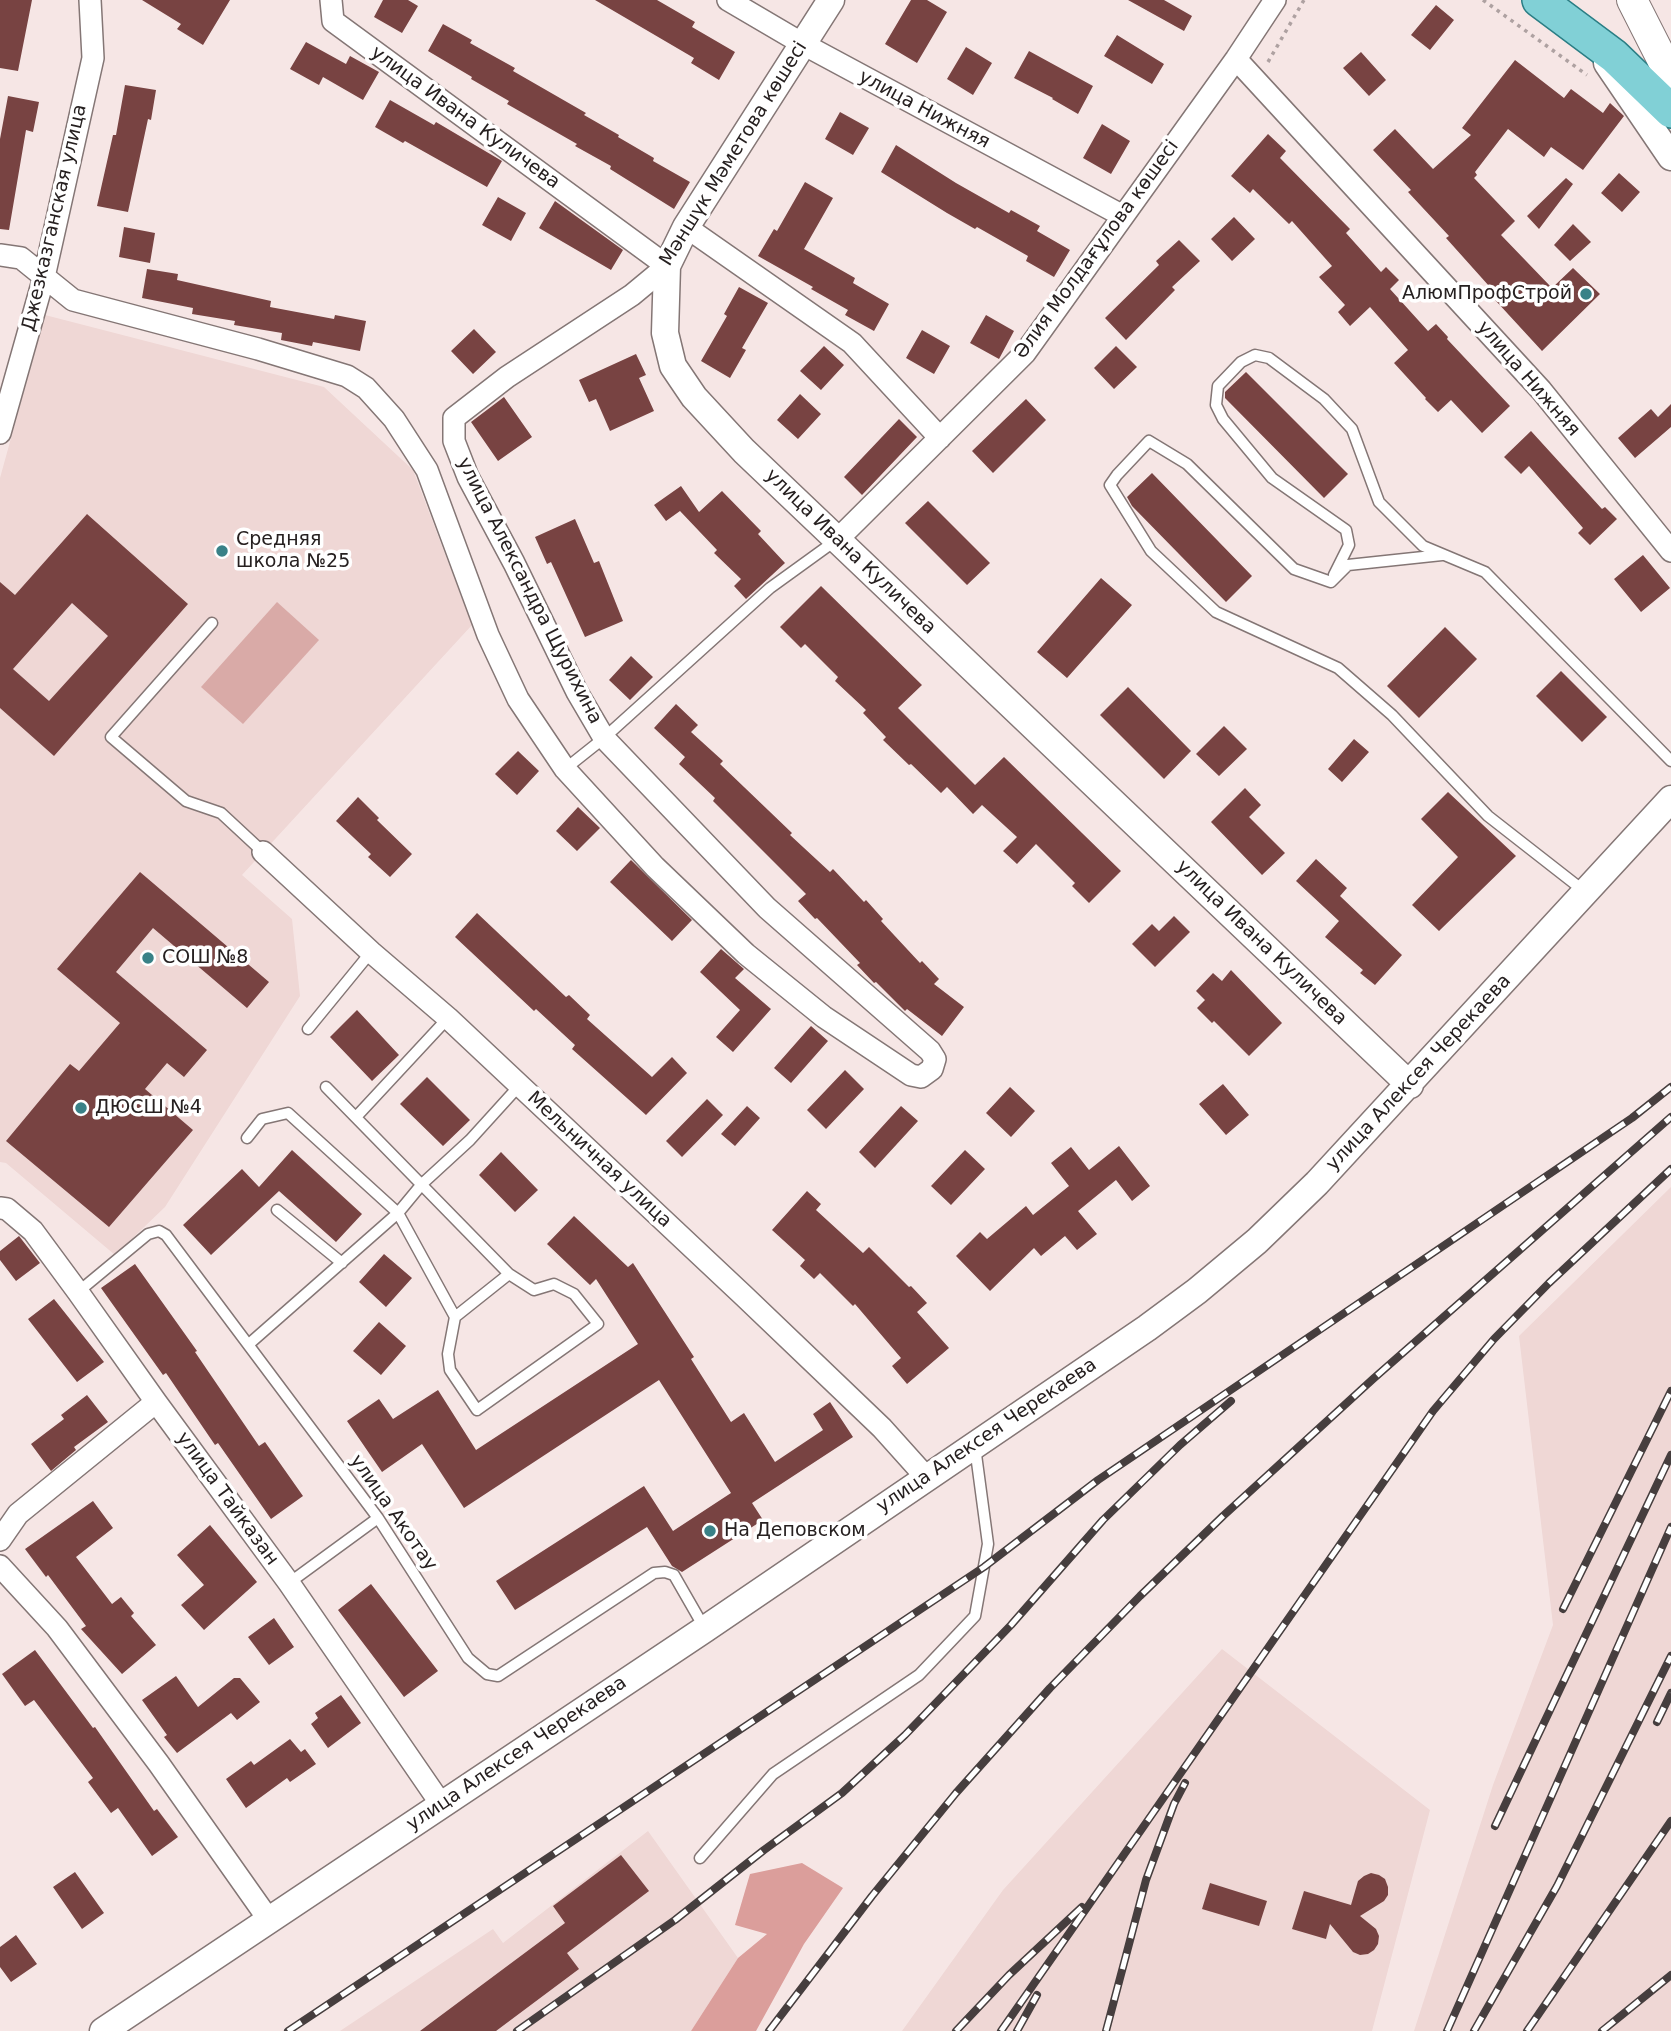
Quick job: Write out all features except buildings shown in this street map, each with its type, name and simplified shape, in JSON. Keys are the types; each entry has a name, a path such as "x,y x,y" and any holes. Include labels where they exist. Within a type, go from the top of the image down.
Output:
{"main road":[{"path":"1633,0 1671,77"},
{"path":"1560,6 1627,42 1671,84"},
{"path":"1560,6 1671,111"}],"street":[{"name":"Джезказганская улица","path":"0,431 44,277 93,58 90,0"},
{"name":"улица Нижняя","path":"728,0 803,44 1123,216"},
{"name":"Мәншүк Мәметова көшесі","path":"454,418 507,377 632,295 667,266 686,227 831,0"},
{"name":"Әлия Молдағұлова көшесі","path":"837,540 1025,353 1236,59 1275,0"},
{"path":"1633,0 1671,41"},
{"path":"1560,6 1598,51 1671,157"},
{"name":"улица Ивана Куличева","path":"332,10 667,266 665,333 673,366 714,420 1410,1085"},
{"name":"улица Нижняя","path":"1236,59 1541,390 1671,551"},
{"path":"686,227 852,343 940,438"},
{"name":"улица Александра Щурихина","path":"0,255 21,258 73,300 258,349 347,376 366,388 394,419 427,470 488,635 518,699 565,769 655,867 746,954 824,1017 911,1075 921,1077 932,1069 935,1059 930,1051 767,908 604,738 577,692 514,562 468,477 454,441 454,418"},
{"name":"улица Алексея Черекаева","path":"103,2031 705,1629 1147,1328 1197,1291 1257,1241 1317,1183 1671,799"},
{"name":"Мельничная улица","path":"263,852 371,952 448,1018 882,1428 926,1477"},
{"name":"улица Тайказан","path":"0,1208 7,1209 33,1231 289,1583 441,1804"},
{"path":"0,1540 18,1514 156,1402"},
{"path":"0,1566 57,1628 159,1763 269,1920"}],"lane":[{"path":"1331,582 1349,545 1346,530 1272,478 1223,419 1216,405 1218,386 1241,362 1255,355 1269,358 1324,400 1352,429 1379,502 1423,546 1485,572 1671,761"},
{"path":"1331,582 1294,569 1187,464 1149,441 1110,485 1151,551 1216,611 1338,668 1392,715 1489,816 1585,891"},
{"path":"565,769 604,738 770,588 837,540"},
{"path":"1331,582 1348,565 1442,555"},
{"path":"212,623 111,737 186,801 221,813 263,852"},
{"path":"308,1028 371,952"},
{"path":"356,1117 448,1018"},
{"path":"249,1344 398,1213 422,1184 470,1140 519,1086"},
{"path":"247,1139 262,1119 288,1113 398,1213 455,1317 448,1354 450,1370 477,1410 598,1324 575,1294 554,1284 534,1290 509,1274 326,1087"},
{"path":"277,1210 342,1263"},
{"name":"улица Акотау","path":"78,1292 148,1234 159,1231 166,1236 378,1518 468,1658 487,1674 498,1676 654,1573 674,1575 705,1629"},
{"path":"455,1317 509,1274"},
{"path":"700,1858 774,1774 919,1675 975,1616 988,1544 975,1444"},
{"path":"289,1583 378,1518"}],"path":[{"path":"1483,0 1592,79"}],"shaded area":[{"name":"Средняя школа №25","path":"45,315 324,387 413,470 472,625 242,875 292,919 300,996 165,1207 115,1255 6,1163 0,1162 0,478"},
{"path":"277,602 319,640 243,724 201,687"},
{"path":"1671,1187 1671,2031 1414,2031 1493,1785 1553,1625 1519,1336"},
{"path":"1222,1649 1430,1810 1372,2031 902,2031 1003,1890"},
{"path":"648,1831 738,1958 691,2031 340,2031 493,1929 503,1943"},
{"path":"802,1863 843,1888 804,1944 756,2031 691,2031 738,1958 767,1934 735,1925 750,1874"}],"railway":[{"path":"288,2031 984,1567 1098,1480 1632,1118 1671,1087"},
{"path":"769,2031 872,1896 956,1793 1050,1688 1140,1596 1373,1379 1671,1117"},
{"path":"1001,2031 1433,1411 1494,1339 1549,1283 1671,1169"},
{"path":"1563,1609 1671,1391"},
{"path":"517,2031 675,1920 842,1793 905,1735 1011,1625 1103,1520 1180,1445 1231,1401"},
{"path":"1495,1826 1671,1455"},
{"path":"1447,2031 1671,1527"},
{"path":"1474,2031 1557,1886 1671,1656"},
{"path":"1657,1722 1671,1693"},
{"path":"1106,2031 1146,1880 1174,1804 1185,1783"},
{"path":"1527,2031 1671,1821"},
{"path":"956,2031 1009,1975 1082,1907"},
{"path":"1602,2031 1671,1975"},
{"path":"1017,2031 1037,1995"}],"place":[{"name":"АлюмПрофСтрой","path":"1586,294"},
{"name":"Средняя школа №25","path":"222,551"},
{"name":"СОШ №8","path":"148,958"},
{"name":"ДЮСШ №4","path":"81,1108"},
{"name":"На Деповском","path":"710,1531"}]}
